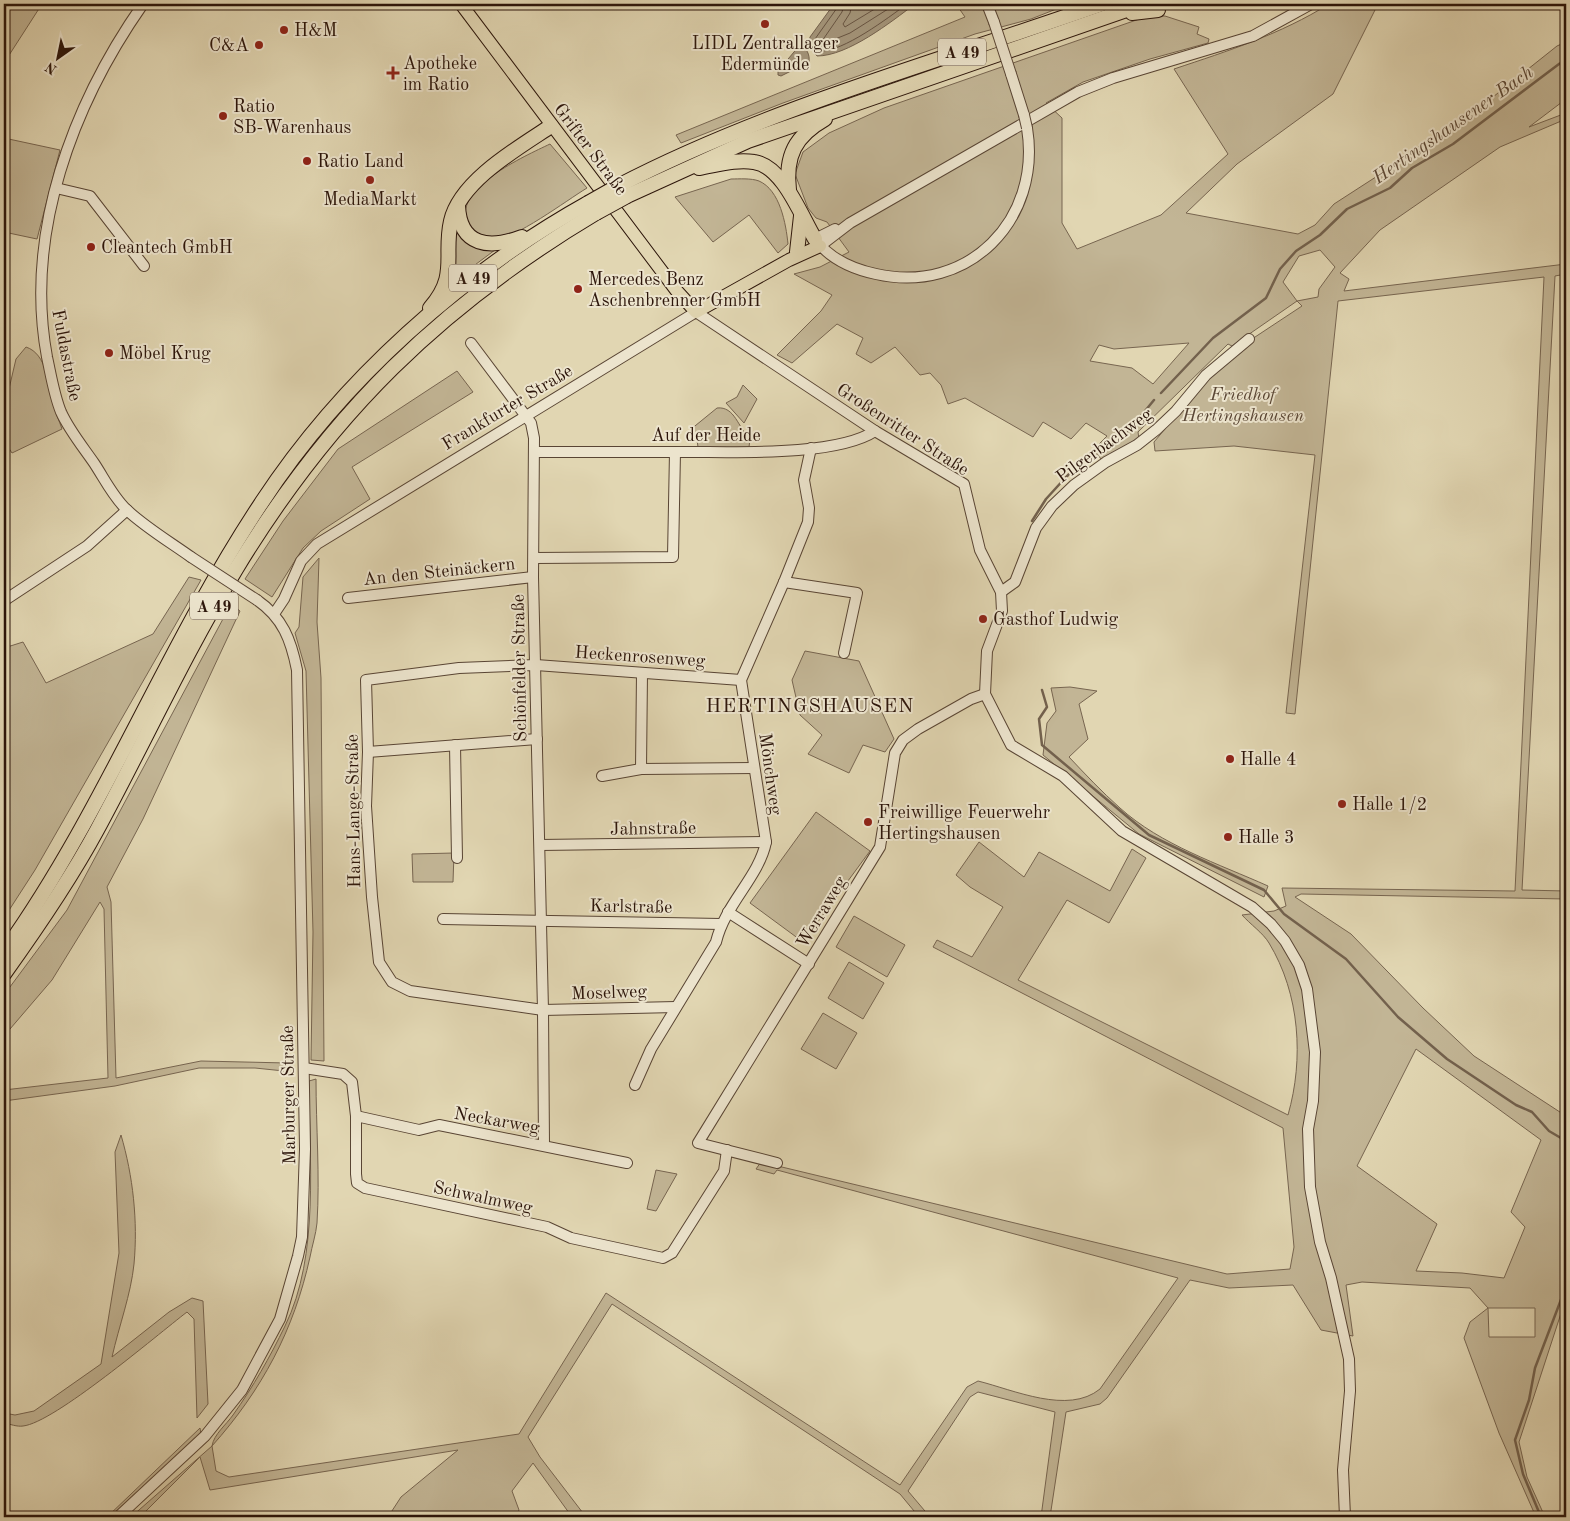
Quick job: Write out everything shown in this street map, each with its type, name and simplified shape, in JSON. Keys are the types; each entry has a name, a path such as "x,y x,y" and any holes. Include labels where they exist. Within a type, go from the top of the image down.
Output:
{"highway":[{"path":"1071,15 1095,4"},
{"name":"A 49","path":"4,952 30,916 82,827 199,607 262,501 350,391 404,336 469,282 548,226 592,208 623,191 656,167 752,126 1102,4"},
{"name":"A 49","path":"623,191 672,174 748,141 1144,4"},
{"path":"1116,14 1158,10"},
{"path":"789,190 788,167 795,146 818,122 843,108"},
{"path":"404,336 434,304 443,289 449,271 451,221 458,203 471,185 551,126"},
{"path":"672,174 737,162 756,162 774,172 789,190 801,216 818,242"},
{"path":"458,203 460,220 465,231 475,240 485,244 505,242 548,226"},
{"name":"A 49","path":"4,974 43,920 96,832 210,613 236,568 322,443 373,386 448,315 592,208"},
{"path":"793,256 801,216"}],"main road":[{"name":"Grifter Straße","path":"461,4 676,290 696,312"},
{"name":"Frankfurter Straße","path":"696,312 818,242"}],"street":[{"name":"Fuldastraße","path":"143,4 116,43 98,76 62,162 56,188 40,299 49,365 62,412 76,438 127,510 191,557 257,600 274,614"},
{"path":"987,4 1011,74 1024,116 1027,128 1030,150 1029,171 1020,203 1001,234 984,251 965,264 933,275 910,278 890,277 853,267 838,260 818,242 850,223 1078,92 1113,78 1253,36 1311,4"},
{"path":"56,188 90,196 144,266"},
{"name":"Frankfurter Straße","path":"274,614 284,600 301,560 317,544 696,312"},
{"name":"Großenritter Straße","path":"696,312 875,431 964,484 980,550 1001,592 1002,611 987,651 984,694"},
{"name":"Pilgerbachweg","path":"1001,592 1015,582 1036,528 1052,506 1074,485 1106,462 1137,445 1156,430 1176,411 1206,375 1249,340"},
{"name":"Schönfelder Straße","path":"471,343 531,423 535,452 535,558 533,577 540,845 544,1145"},
{"name":"Auf der Heide","path":"535,452 755,452 811,448 854,441 875,431"},
{"path":"741,680 808,522 809,508 804,480 811,448"},
{"path":"535,558 673,557 674,452"},
{"path":"5,600 87,546 127,510"},
{"name":"An den Steinäckern","path":"348,598 533,577"},
{"path":"784,582 857,593 844,653"},
{"name":"Marburger Straße","path":"118,1517 205,1436 242,1390 280,1319 288,1296 302,1237 304,1068 298,833 298,670 288,635 274,614"},
{"name":"Heckenrosenweg","path":"536,665 741,680"},
{"name":"Hans-Lange-Straße","path":"536,665 459,668 366,680 368,752 366,806 372,897 379,962 392,982 410,991 543,1010"},
{"path":"641,769 642,673"},
{"name":"Mönchweg","path":"635,1085 651,1049 716,942 721,924 733,902 763,856 766,842 741,680"},
{"path":"984,694 1012,745 1063,776 1122,831 1252,907 1272,924 1285,941 1299,966 1307,990 1312,1016 1315,1078 1308,1129 1310,1187 1320,1242 1331,1278 1349,1359 1350,1391 1343,1470 1345,1517"},
{"name":"Werraweg","path":"777,1163 698,1144 880,846 895,753 903,740 971,699 984,694"},
{"path":"368,752 537,739"},
{"path":"455,745 457,858"},
{"path":"602,776 641,769 754,768"},
{"name":"Jahnstraße","path":"540,845 766,842"},
{"path":"728,912 809,964"},
{"path":"444,919 541,920"},
{"name":"Karlstraße","path":"541,920 721,924"},
{"name":"Moselweg","path":"543,1010 676,1007"},
{"path":"304,1068 343,1074 352,1082 356,1116"},
{"name":"Schwalmweg","path":"356,1116 357,1183 365,1188 546,1227 571,1238 662,1258 669,1257 724,1171 727,1150"},
{"name":"Neckarweg","path":"356,1116 419,1130 439,1125 627,1163"}],"green space":[{"path":"4,4 42,4 4,63"},
{"path":"956,4 1069,4 1031,19 975,34 783,103 681,143 676,135 965,17"},
{"name":"Friedhof Hertingshausen","path":"1329,4 1378,4 1333,94 1237,164 1186,213 1298,234 1315,225 1334,204 1399,162 1418,147 1432,138 1449,132 1557,46 1566,42 1566,99 1529,127 1566,113 1566,119 1500,147 1380,230 1340,273 1349,279 1344,291 1566,264 1566,274 1555,276 1522,890 1566,891 1566,899 1301,894 1295,897 1351,934 1423,1008 1474,1056 1566,1116 1566,1298 1519,1442 1527,1477 1545,1517 1536,1517 1499,1433 1464,1338 1470,1322 1488,1308 1470,1288 1362,1282 1346,1285 1353,1336 1321,1330 1293,1285 1229,1288 1190,1280 1107,1398 1100,1404 1066,1412 1050,1517 1041,1517 1055,1412 978,1392 970,1397 908,1491 930,1517 919,1517 900,1494 612,1304 528,1437 540,1457 586,1517 572,1517 533,1463 512,1491 519,1510 516,1517 388,1517 401,1497 458,1450 210,1490 200,1457 140,1517 131,1517 212,1446 216,1471 229,1477 519,1434 606,1293 900,1485 967,1387 978,1381 1040,1398 1057,1400 1072,1400 1087,1396 1100,1389 1178,1278 777,1170 774,1174 756,1169 761,1162 1227,1274 1290,1269 1294,1247 1283,1128 933,947 937,940 972,957 1003,907 970,887 956,875 979,842 1024,877 1039,852 1110,891 1132,849 1146,858 1109,923 1067,900 1018,980 1288,1115 1296,1072 1297,1049 1293,1005 1279,963 1269,943 1242,915 1274,911 1286,906 1282,888 1515,891 1544,277 1338,301 1295,714 1286,713 1315,455 1234,446 1155,451 1154,442 1206,381 1249,341 1302,306 1297,301 1232,346 1228,344 1138,432 1139,439 1102,460 1093,450 1107,436 1086,423 1071,439 1043,422 1033,437 965,398 948,404 941,385 930,373 920,375 895,347 871,363 856,354 863,338 837,324 792,363 777,355 821,311 832,295 794,274 820,267 849,252 827,222 816,218 808,208 795,174 803,152 829,133 884,108 1145,17 1165,16 1199,27 1197,34 1209,39 1208,43 1150,59 1083,82 1046,103 1062,118 1062,223 1077,249 1161,215 1228,154 1174,69 1273,33","holes":["1320,250 1335,267 1319,289 1318,297 1297,301 1283,282 1299,256","1189,343 1153,384 1132,368 1090,361 1099,345 1114,349","1416,1049 1541,1140 1511,1212 1525,1227 1504,1278 1462,1273 1416,1271 1437,1224 1357,1166","1488,1308 1535,1308 1535,1337 1489,1337"]},
{"path":"4,138 60,150 37,239 4,232"},
{"path":"550,144 587,188 514,234 490,240 475,234 468,225 465,212 470,199 479,187 508,165"},
{"path":"731,179 759,181 772,192 781,208 788,244 778,253 749,215 713,242 675,197"},
{"path":"454,223 462,231 499,247 448,285"},
{"path":"26,347 38,356 46,370 55,409 62,429 12,453 4,441 4,410 16,359"},
{"path":"457,371 473,392 352,467 370,499 321,531 303,548 272,597 245,579 283,521 338,449"},
{"path":"743,385 757,399 744,423 726,403 737,397"},
{"path":"717,408 728,410 732,414 750,439 749,447 698,447 697,440 691,440 690,430"},
{"path":"319,558 317,622 321,678 324,1061 311,1060 313,932 306,671 295,633 299,627 303,577"},
{"path":"189,577 201,580 35,870 4,918 4,648 23,642 46,683 153,634"},
{"path":"231,604 240,611 143,819 107,887 111,902 116,1078 201,1061 287,1063 284,1071 255,1068 199,1068 115,1086 4,1101 4,1090 108,1078 104,909 100,902 52,980 4,1036 4,995 67,910"},
{"path":"805,651 859,661 894,739 885,752 863,745 849,773 808,754 822,735 800,715 792,680"},
{"path":"1070,687 1097,691 1079,704 1088,739 1069,757 1107,796 1136,821 1191,853 1268,886 1264,897 1139,834 1043,755 1047,723 1056,711 1051,688"},
{"path":"816,812 870,851 803,942 750,903"},
{"path":"454,853 453,882 413,882 412,854"},
{"path":"854,916 905,945 887,977 836,947"},
{"path":"849,962 884,983 863,1019 828,998"},
{"path":"823,1013 857,1033 836,1069 801,1049"},
{"path":"316,1079 318,1205 310,1257 295,1309 274,1358 261,1381 230,1425 212,1446 218,1434 261,1372 285,1326 296,1298 304,1269 308,1238 311,1174 309,1081"},
{"path":"121,1135 129,1166 134,1199 135,1248 130,1287 112,1357 169,1312 192,1298 203,1301 208,1404 197,1418 194,1319 187,1312 81,1395 57,1410 38,1421 23,1426 4,1423 4,1413 15,1415 34,1411 101,1364 119,1253 115,1152"},
{"path":"656,1170 677,1174 656,1211 647,1209"},
{"path":"200,1428 201,1434 113,1517 107,1517"}],"water":[{"path":"834,4 915,4 869,37 829,55 817,56 809,46 810,37"},
{"path":"799,46 807,52 809,62 781,76 778,75 778,71"}],"waterway":[{"name":"Hertingshausener Bach","path":"1161,393 1213,338 1266,298 1280,269 1296,251 1320,235 1347,209 1390,188 1412,168 1453,144 1559,64 1566,61"},
{"name":"Hertingshausener Bach","path":"1032,521 1046,499 1066,477 1099,447 1127,433 1154,400"},
{"name":"Hertingshausener Bach","path":"1042,690 1047,707 1039,719 1042,745 1149,835 1264,890 1284,914 1346,959 1398,1017 1447,1059 1516,1105 1532,1112 1549,1131 1566,1141"},
{"name":"Hertingshausener Bach","path":"1565,1284 1566,1280"},
{"name":"Hertingshausener Bach","path":"1541,1517 1523,1474 1515,1440 1529,1400 1535,1368 1562,1297"}],"place":[{"name":"LIDL Zentrallager Edermünde","path":"765,24"},
{"name":"H&M","path":"284,30"},
{"name":"C&A","path":"259,45"},
{"name":"Apotheke im Ratio","path":"393,73"},
{"name":"Ratio SB-Warenhaus","path":"223,116"},
{"name":"Ratio Land","path":"307,161"},
{"name":"MediaMarkt","path":"370,180"},
{"name":"Cleantech GmbH","path":"91,247"},
{"name":"Mercedes Benz Aschenbrenner GmbH","path":"578,289"},
{"name":"Möbel Krug","path":"109,353"},
{"name":"Gasthof Ludwig","path":"983,619"},
{"name":"Halle 4","path":"1230,759"},
{"name":"Halle 1/2","path":"1342,804"},
{"name":"Freiwillige Feuerwehr Hertingshausen","path":"868,822"},
{"name":"Halle 3","path":"1228,837"}],"district":[{"name":"HERTINGSHAUSEN","path":"810,705"}]}
